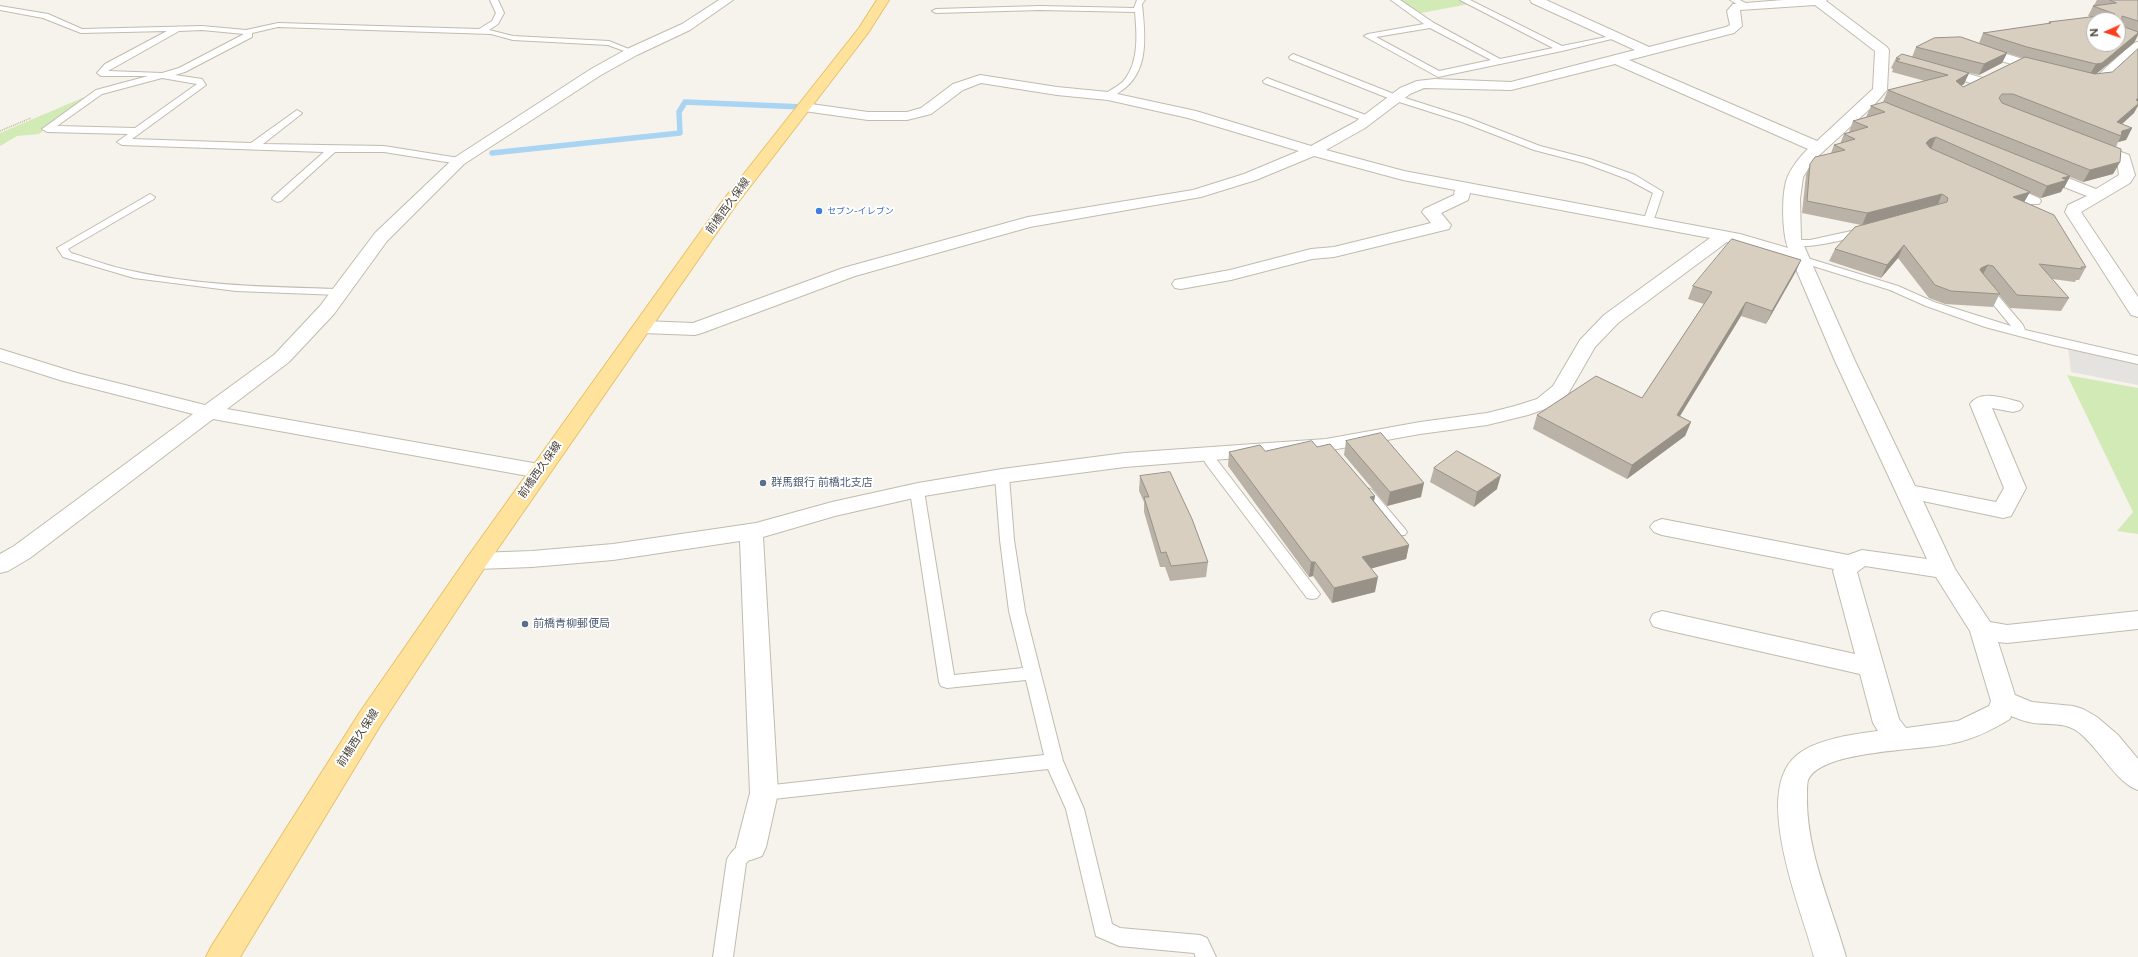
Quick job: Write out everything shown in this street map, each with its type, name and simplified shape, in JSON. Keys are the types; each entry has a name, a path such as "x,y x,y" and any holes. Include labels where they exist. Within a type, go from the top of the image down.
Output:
{"main road":[{"name":"前橋西久保線","path":"222,957 370,719 538,472 587,402 643,327 730,202 864,30 883,0"}],"street":[{"path":"0,565 22,552 282,358 327,310 381,237 413,204 459,161 553,98 632,52 686,27 727,0"},
{"path":"1536,0 1647,51"},
{"path":"643,327 695,329 849,272 911,254 1028,222 1195,194 1250,177 1313,152 1368,119 1405,91 1422,84 1511,86 1730,30 1736,26 1733,11 1737,7 1820,0 1882,50 1880,90 1878,105 1817,148 1809,156 1795,177 1792,199 1793,239 1845,361 1944,570 1982,630 2004,701 2000,712 1983,723 1954,733 1837,748 1816,755 1803,765 1796,775 1792,786 1793,809 1806,885 1824,930 1830,957"},
{"path":"2070,77 2090,80 2101,79 2136,41"},
{"path":"1964,45 2055,72"},
{"path":"1882,55 1898,58"},
{"path":"1616,59 1817,148"},
{"path":"2004,70 2018,62"},
{"path":"1928,67 1986,79 1965,90"},
{"path":"804,107 868,116 907,116 926,111 958,87 980,79 1057,91 1108,96 1191,114 1313,152 1403,175 1798,251"},
{"path":"2076,138 2124,158 2126,178 2097,195 2089,203 2074,208 2073,212 2138,311"},
{"path":"2025,166 2097,195"},
{"path":"1983,178 2033,200"},
{"path":"1181,284 1231,275 1311,254 1334,252 1443,225 1430,212 1462,197 1463,187"},
{"path":"477,561 532,559 613,552 751,532 832,509 916,491 1002,476 1126,460 1208,454 1331,451 1420,428 1487,419 1521,411 1544,403 1561,390 1587,344 1611,320 1723,237"},
{"path":"0,355 70,377 208,412 538,472"},
{"path":"1907,491 2003,511 2015,488 1980,404 1988,401 2013,406"},
{"path":"1662,527 1851,564"},
{"path":"751,532 764,794 751,847"},
{"path":"1900,740 1887,723 1845,571 1851,564 1862,558 1944,570"},
{"path":"1662,620 1872,667"},
{"path":"1982,630 2006,634 2138,620"},
{"path":"2004,701 2029,712 2073,716 2087,724 2108,743 2138,779"}],"lane":[{"path":"482,31 494,22 500,13 494,0"},
{"path":"1108,96 1128,81 1137,64 1140,38 1138,4 1140,0"},
{"path":"1395,0 1431,25 1500,62"},
{"path":"1464,0 1562,49"},
{"path":"1734,0 1747,6"},
{"path":"0,8 45,16 81,31 202,28 246,32 278,25 306,25 482,31 514,38 609,43 632,52"},
{"path":"936,11 1040,8 1138,10"},
{"path":"1431,25 1368,36 1438,74 1616,37"},
{"path":"179,28 108,66 101,73 154,74 199,81 202,85 122,142 333,149 384,149 459,161"},
{"path":"136,131 47,129 99,92 123,84 166,76 182,70 249,35 246,32"},
{"path":"1293,57 1396,98 1465,120 1537,148 1587,161 1631,177 1658,192 1648,222"},
{"path":"1267,81 1368,119"},
{"path":"254,146 297,113"},
{"path":"277,199 333,149"},
{"path":"150,197 62,248 67,256 132,274 204,286 273,291 339,292"},
{"path":"1798,251 1810,243 1873,230"},
{"path":"1798,251 1951,312 2018,332 2138,360"},
{"path":"1981,282 2019,328 2018,332"},
{"path":"1208,454 1211,461 1312,594"},
{"path":"1002,476 1007,540 1016,611 1054,761 1075,809 1088,859 1103,930 1119,937 1200,944 1206,957"},
{"path":"1356,480 1400,532"},
{"path":"916,491 947,682 1031,673"},
{"path":"764,794 1054,761"},
{"path":"723,957 737,859 751,847"}],"green space":[{"path":"1399,0 1461,0 1469,4 1421,13"},
{"path":"87,96 39,134 17,136 0,146 0,133"},
{"path":"2067,375 2138,388 2138,534 2117,531 2133,512"}],"shaded area":[{"path":"2068,346 2138,361 2138,385 2071,372"}],"building":[{"path":"2110,0 2138,0 2138,21 2126,17 2126,12 2110,12 2093,6 2116,3"},
{"path":"2086,18 2086,52 2115,52 2102,63 2096,64 2027,47 1983,33 2051,23 2049,22"},
{"path":"2126,28 2138,33 2126,43"},
{"path":"1961,37 2007,53 1984,64 1916,47 1934,38"},
{"path":"2138,49 2138,98 2136,100 2138,101 2138,104 2117,122 2132,128 2122,131 2121,136 2013,94 2002,94 1999,98 2002,103 2121,149 2120,162 2090,170 1888,90 1948,75 1896,61 1900,59 1896,58 1902,54 1969,73 1956,81 1963,87 2025,57 2095,74 2112,72"},
{"path":"1885,102 2070,176 2062,178 2067,180 2047,186 1936,137 1930,139 1926,143 1930,148 2030,192 2013,197 2054,215 2086,267 2081,267 2082,269 2039,264 2069,298 2017,295 1993,266 1988,265 1980,270 2000,294 1951,291 1935,285 1904,245 1887,265 1835,249 1855,227 1947,202 1948,198 1942,194 1867,213 1807,201 1810,164 1815,157 1845,150 1834,145 1855,139 1844,134 1868,127 1853,121 1885,112 1871,106"},
{"path":"1732,239 1801,260 1772,311 1746,302 1677,415 1691,422 1632,465 1537,415 1596,376 1642,398 1712,292 1693,286"},
{"path":"1381,433 1424,483 1390,492 1346,441"},
{"path":"1312,441 1317,447 1330,444 1375,496 1370,497 1409,545 1362,557 1378,577 1334,588 1315,562 1311,562 1229,452 1260,445 1265,451"},
{"path":"1457,451 1501,475 1477,492 1434,468"},
{"path":"1170,472 1192,519 1208,562 1171,566 1166,552 1161,553 1144,497 1149,497 1140,476"}],"waterway":[{"path":"492,153 680,133 679,112 685,102 804,107"}],"place":[{"name":"セブン-イレブン","path":"819,211"},
{"name":"群馬銀行 前橋北支店","path":"763,483"},
{"name":"前橋青柳郵便局","path":"525,624"}]}
